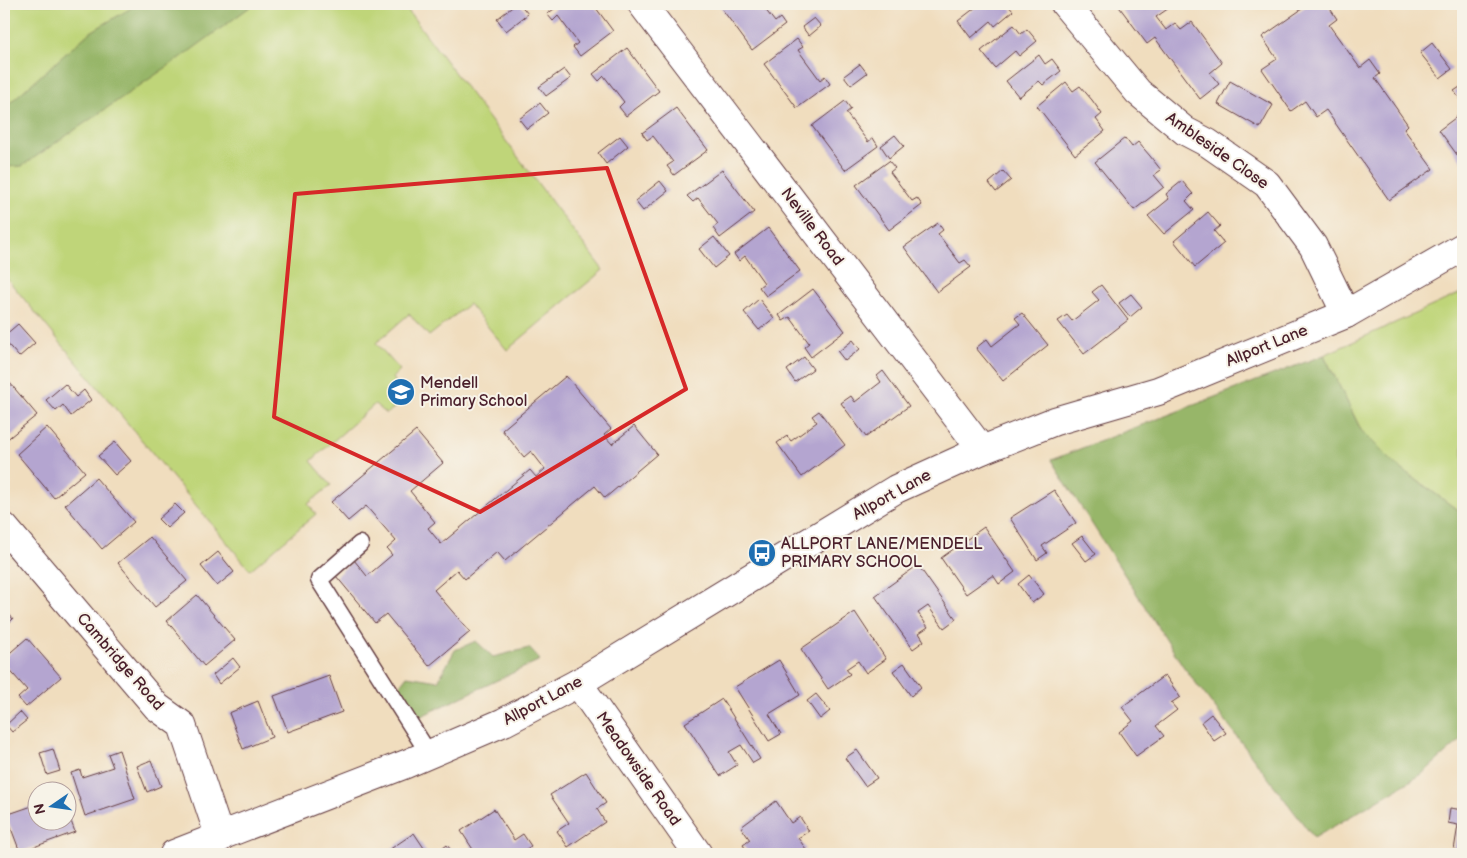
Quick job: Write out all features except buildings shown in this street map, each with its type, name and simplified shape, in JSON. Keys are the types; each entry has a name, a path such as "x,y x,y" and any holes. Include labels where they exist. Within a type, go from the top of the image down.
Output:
{"street":[{"name":"Neville Road","path":"642,4 982,450"},
{"name":"Ambleside Close","path":"1065,4 1138,92 1185,131 1208,143 1267,184 1313,246 1346,314"},
{"name":"Allport Lane","path":"174,854 220,838 504,722 578,683 896,489 982,450 1055,421 1158,391 1346,314 1463,247"},
{"name":"Cambridge Road","path":"4,527 157,707 182,725 220,838"},
{"name":"Meadowside Road","path":"578,683 698,854"}],"lane":[{"path":"360,544 319,580 429,754"}],"highlighted area":[{"path":"607,168 686,389 480,512 274,417 295,194"}],"green space":[{"name":"Mendell Primary School","path":"4,4 403,4 603,270 507,350 469,304 429,336 409,314 376,343 400,370 392,378 407,398 386,414 375,404 311,461 331,485 308,504 316,514 250,570 4,275"},
{"path":"138,4 254,4 183,56 22,166 4,167 4,108 89,33"},
{"path":"1463,292 1463,514 1396,465 1361,430 1324,355"},
{"path":"1324,355 1361,430 1396,465 1463,514 1463,738 1422,774 1314,838 1183,666 1051,460"},
{"path":"476,641 493,657 529,648 540,660 415,719 397,689 407,676 438,681 455,650"}],"place":[{"name":"Mendell Primary School","path":"401,392"},
{"name":"ALLPORT LANE/MENDELL PRIMARY SCHOOL","path":"762,553"}]}
